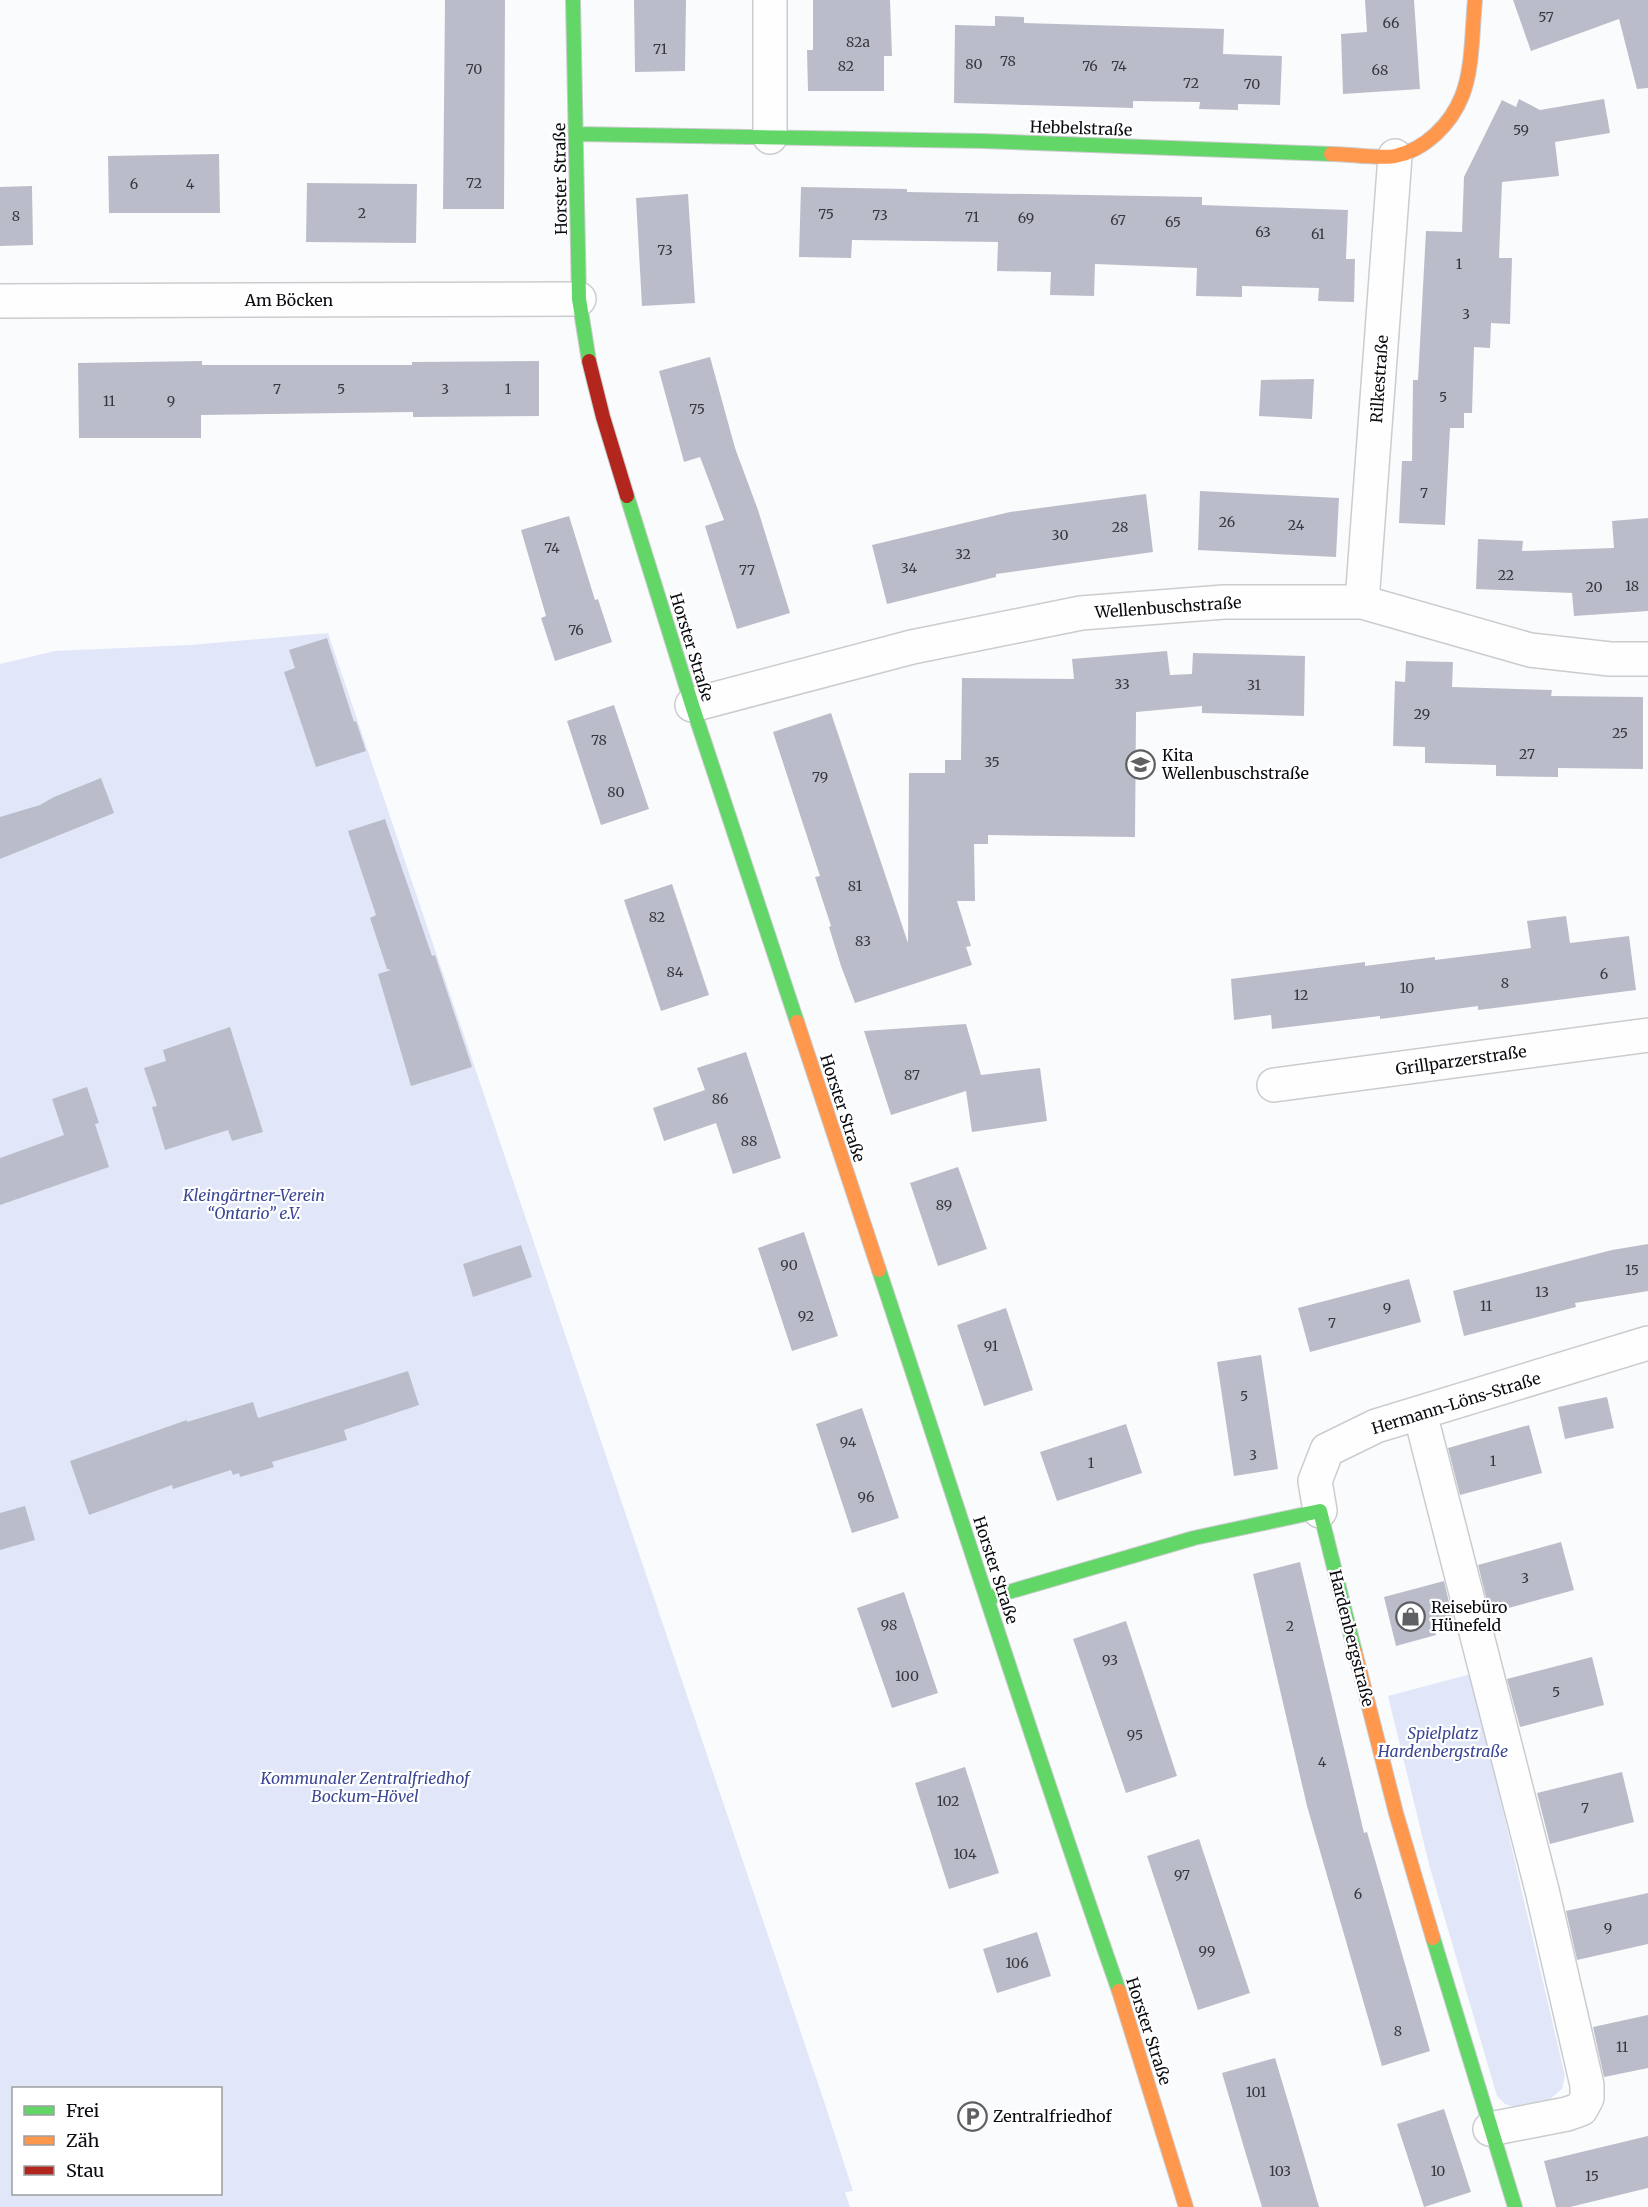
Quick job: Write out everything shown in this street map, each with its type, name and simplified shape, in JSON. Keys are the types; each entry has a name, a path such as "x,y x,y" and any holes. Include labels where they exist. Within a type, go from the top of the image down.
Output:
{"street":[{"name":"Horster Straße","path":"573,0 579,299 587,354 603,417 693,705 1059,1821 1147,2076 1186,2207"},
{"path":"770,0 770,137"},
{"name":"Hebbelstraße","path":"576,134 982,141 1395,156 1426,143 1446,123 1462,96 1469,63 1474,0"},
{"name":"Rilkestraße","path":"1362,602 1395,156"},
{"name":"Am Böcken","path":"0,301 579,299"},
{"name":"Wellenbuschstraße","path":"693,705 912,647 1081,613 1224,602 1362,602 1530,650 1610,659 1648,659"},
{"name":"Grillparzerstraße","path":"1274,1085 1648,1035"},
{"name":"Hermann-Löns-Straße","path":"1320,1511 1315,1481 1328,1450 1376,1426 1647,1351"},
{"path":"1420,1413 1542,1890 1587,2085 1587,2098 1581,2109 1567,2114 1490,2129"},
{"path":"988,1599 1194,1538 1320,1511"},
{"name":"Hardenbergstraße","path":"1320,1511 1396,1813 1515,2207"}],"green space":[{"path":"328,633 823,2098 853,2191 845,2192 850,2207 0,2207 0,664 55,651 190,645"},
{"name":"Spielplatz Hardenbergstraße","path":"1471,1674 1565,2076 1562,2089 1550,2099 1514,2107 1505,2104 1497,2096 1430,1868 1388,1696"}],"building":[{"path":"445,0 505,0 504,209 443,209"},
{"path":"634,0 686,0 685,71 635,72"},
{"path":"813,0 890,0 892,56 884,56 884,91 808,91 807,50 813,50"},
{"path":"1365,0 1414,0 1420,89 1343,94 1341,34 1367,32"},
{"path":"1513,0 1648,0 1648,88 1637,89 1619,19 1531,51"},
{"path":"995,16 1024,17 1024,23 1224,29 1223,54 1282,56 1280,105 1238,104 1238,110 1199,109 1200,102 1133,101 1133,108 954,103 955,25 995,26"},
{"path":"1519,99 1540,110 1604,99 1610,133 1555,142 1559,176 1502,182 1499,258 1512,258 1510,324 1491,323 1490,348 1474,347 1472,413 1464,413 1464,428 1450,428 1445,525 1399,523 1402,461 1412,461 1413,380 1418,380 1426,231 1462,232 1464,177 1502,100 1516,107"},
{"path":"219,154 220,213 109,213 108,156"},
{"path":"307,183 417,184 416,243 306,242"},
{"path":"32,186 33,245 0,246 0,187"},
{"path":"801,187 907,189 907,192 1202,197 1202,205 1348,210 1346,259 1355,259 1354,302 1318,301 1319,288 1242,286 1242,297 1196,296 1197,268 1095,264 1094,296 1050,295 1051,272 997,271 998,242 852,240 851,258 799,257"},
{"path":"688,194 695,303 642,306 636,198"},
{"path":"710,357 735,448 758,510 790,613 737,629 705,526 724,520 700,457 684,462 659,371"},
{"path":"202,361 202,365 412,365 412,362 539,361 539,416 413,417 413,412 201,415 201,438 79,438 78,363"},
{"path":"1314,379 1312,419 1259,416 1261,380"},
{"path":"1200,491 1339,498 1336,557 1198,550"},
{"path":"1146,494 1153,552 996,574 996,577 887,604 872,545 1010,512"},
{"path":"569,516 595,600 598,599 612,642 555,661 541,618 546,616 521,530"},
{"path":"1648,518 1648,611 1574,616 1572,593 1476,589 1478,539 1523,541 1522,551 1614,548 1612,521"},
{"path":"327,638 354,722 356,721 366,751 316,767 284,672 295,668 289,650"},
{"path":"1167,651 1170,675 1192,674 1193,653 1305,656 1304,716 1202,713 1202,706 1136,712 1135,837 988,835 988,844 974,844 975,901 957,901 971,946 966,947 972,965 855,1003 841,966 815,877 820,876 773,732 831,713 908,943 909,773 945,773 945,760 961,760 962,678 1074,679 1072,659"},
{"path":"1406,661 1453,662 1452,687 1552,690 1551,696 1643,697 1643,769 1558,768 1558,777 1496,776 1496,765 1425,763 1425,747 1393,746 1395,681 1405,682"},
{"path":"614,705 649,809 601,825 567,721"},
{"path":"101,778 114,813 0,859 0,817 40,805"},
{"path":"385,819 432,956 435,955 472,1067 411,1086 378,974 391,970 387,969 370,918 376,915 348,831"},
{"path":"672,884 709,995 661,1011 624,900"},
{"path":"1566,916 1570,943 1629,936 1636,990 1478,1010 1478,1006 1380,1019 1380,1016 1272,1029 1271,1015 1234,1020 1231,979 1365,962 1365,966 1531,948 1527,921"},
{"path":"966,1024 981,1075 1040,1068 1047,1121 972,1132 966,1091 891,1115 864,1031"},
{"path":"230,1027 263,1132 232,1141 228,1130 165,1150 152,1107 157,1106 144,1068 166,1061 163,1050"},
{"path":"746,1052 781,1158 733,1174 716,1123 664,1141 653,1108 705,1090 697,1068"},
{"path":"87,1087 99,1123 95,1124 109,1167 0,1205 0,1158 64,1135 52,1099"},
{"path":"958,1167 987,1249 938,1266 910,1183"},
{"path":"804,1232 838,1336 792,1351 758,1248"},
{"path":"1648,1244 1648,1291 1575,1303 1576,1307 1464,1336 1453,1291 1612,1250"},
{"path":"521,1245 532,1277 473,1297 463,1264"},
{"path":"1409,1279 1421,1322 1310,1352 1298,1308"},
{"path":"1006,1308 1033,1390 984,1406 957,1325"},
{"path":"1261,1355 1278,1469 1234,1476 1217,1362"},
{"path":"408,1371 419,1405 344,1430 347,1440 272,1462 274,1467 240,1477 239,1473 233,1475 231,1470 173,1489 172,1485 89,1515 70,1461 187,1420 187,1422 253,1402 258,1418"},
{"path":"1607,1397 1614,1428 1565,1439 1558,1407"},
{"path":"862,1408 899,1518 852,1533 816,1424"},
{"path":"1126,1424 1142,1473 1057,1501 1040,1452"},
{"path":"1529,1425 1542,1473 1460,1495 1448,1448"},
{"path":"25,1506 35,1540 0,1550 0,1513"},
{"path":"1561,1542 1574,1590 1490,1613 1478,1565"},
{"path":"1300,1562 1364,1833 1367,1832 1430,2051 1382,2066 1307,1806 1253,1574"},
{"name":"Reisebüro Hünefeld","path":"1444,1581 1454,1623 1434,1628 1436,1635 1396,1646 1384,1597"},
{"path":"904,1592 938,1693 892,1708 857,1608"},
{"path":"1126,1621 1177,1776 1126,1793 1073,1639"},
{"path":"1592,1657 1604,1705 1520,1727 1507,1679"},
{"path":"965,1767 999,1873 949,1889 915,1783"},
{"path":"1622,1772 1634,1822 1550,1844 1537,1793"},
{"path":"1199,1839 1250,1993 1198,2010 1147,1856"},
{"path":"1648,1893 1648,1944 1577,1960 1566,1911"},
{"path":"1037,1932 1051,1976 997,1993 983,1949"},
{"path":"1648,2015 1648,2068 1604,2077 1593,2027"},
{"path":"1275,2058 1319,2207 1262,2207 1245,2151 1222,2073"},
{"path":"1444,2109 1471,2192 1424,2207 1397,2124"},
{"path":"1648,2136 1648,2188 1570,2207 1556,2207 1544,2161"}],"traffic: fast":[{"path":"573,0 579,299 589,361"},
{"path":"576,134 982,141 1331,154"},
{"path":"627,496 692,705 797,1022"},
{"path":"879,1270 1027,1721 1119,1991"},
{"path":"988,1598 1194,1538 1320,1511 1355,1652"},
{"path":"1433,1938 1515,2207"}],"traffic: slow":[{"path":"1331,154 1395,156 1417,148 1444,126 1457,106 1466,85 1475,0"},
{"path":"797,1022 879,1270"},
{"path":"1355,1652 1396,1813 1433,1938"},
{"path":"1119,1991 1186,2207"}],"traffic: jam":[{"path":"589,361 627,496"}],"place":[{"name":"Kita Wellenbuschstraße","path":"1141,764"},
{"name":"Reisebüro Hünefeld","path":"1410,1616"},
{"name":"Zentralfriedhof","path":"972,2116"}],"park label":[{"name":"Kleingärtner-Verein “Ontario” e.V.","path":"254,1204"},
{"name":"Kommunaler Zentralfriedhof Bockum-Hövel","path":"365,1787"}]}
